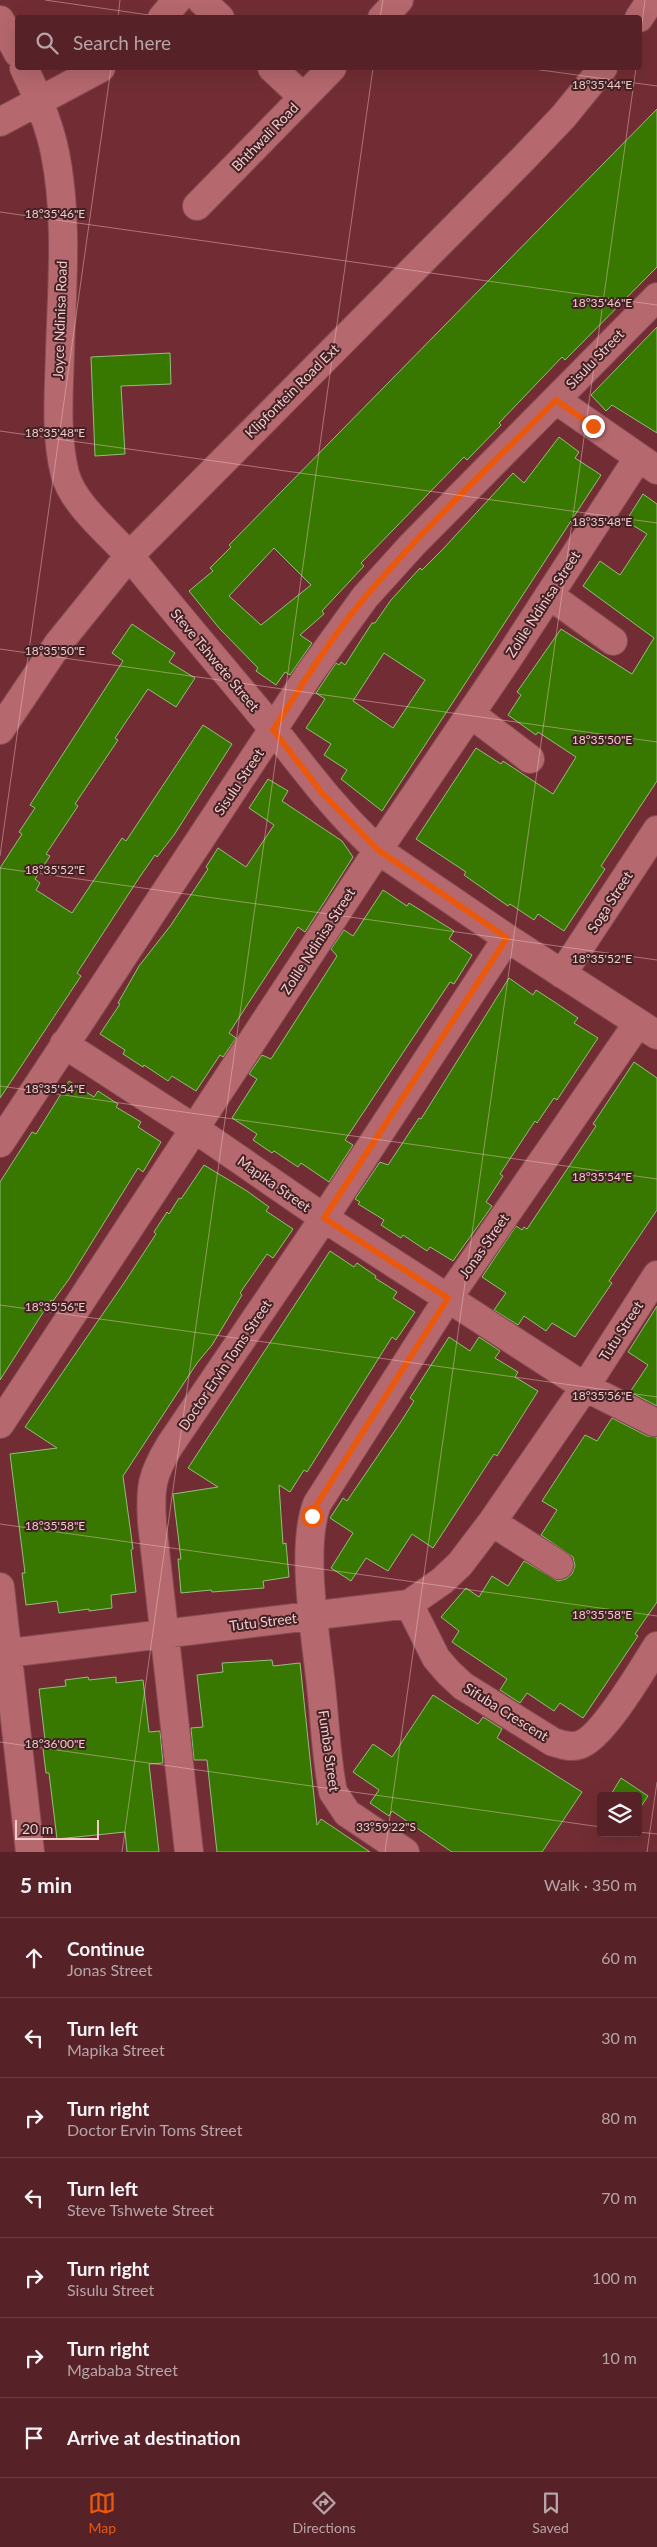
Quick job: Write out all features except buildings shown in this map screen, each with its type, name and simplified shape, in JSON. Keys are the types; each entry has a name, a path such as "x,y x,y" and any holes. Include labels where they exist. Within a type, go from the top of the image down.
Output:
{"street":[{"path":"165,15 178,0"},
{"path":"201,0 217,15"},
{"path":"385,15 399,0"},
{"path":"641,15 651,0"},
{"path":"0,20 15,48"},
{"name":"Joyce Ndinisa Road","path":"25,70 40,101 55,151 61,193 62,282 57,405 60,446 65,476 77,497 129,556"},
{"path":"0,122 97,70"},
{"path":"274,70 303,97"},
{"name":"Bhthwali Road","path":"197,206 330,70"},
{"name":"Klipfontein Road Ext","path":"0,730 58,644 129,556 522,160 563,117 601,70"},
{"name":"Sisulu Street","path":"0,1143 310,673 365,597 413,544 657,296"},
{"path":"556,400 648,464"},
{"name":"Zolile Ndinisa Street","path":"0,1424 378,850 549,595 648,464"},
{"name":"Steve Tshwete Street","path":"129,556 273,730 323,794 378,850 507,938 648,1029"},
{"path":"549,595 613,641"},
{"path":"471,714 530,759"},
{"name":"Soga Street","path":"562,974 657,830"},
{"name":"Doctor Ervin Toms Street","path":"189,1852 152,1524 150,1497 153,1477 170,1445 324,1218 507,938"},
{"name":"Jonas Street","path":"314,1616 309,1544 310,1528 317,1504 448,1298 648,1029"},
{"name":"Mapika Street","path":"64,1044 324,1218 586,1386"},
{"name":"Tutu Street","path":"4,1654 410,1604 442,1581 460,1564 492,1522 586,1386 657,1276"},
{"path":"586,1386 654,1422"},
{"path":"492,1522 559,1565"},
{"path":"0,1586 4,1654 30,1852"},
{"name":"Sifuba Crescent","path":"410,1604 436,1658 463,1686 552,1742 567,1746 578,1746 589,1741 614,1711 657,1646"},
{"name":"Fumba Street","path":"314,1616 333,1792 347,1813 405,1852"}],"route":[{"path":"312,1516 317,1504 448,1298 324,1218 507,938 378,850 360,834 323,794 273,730 310,673 365,597 413,544 556,400 593,426"}]}
